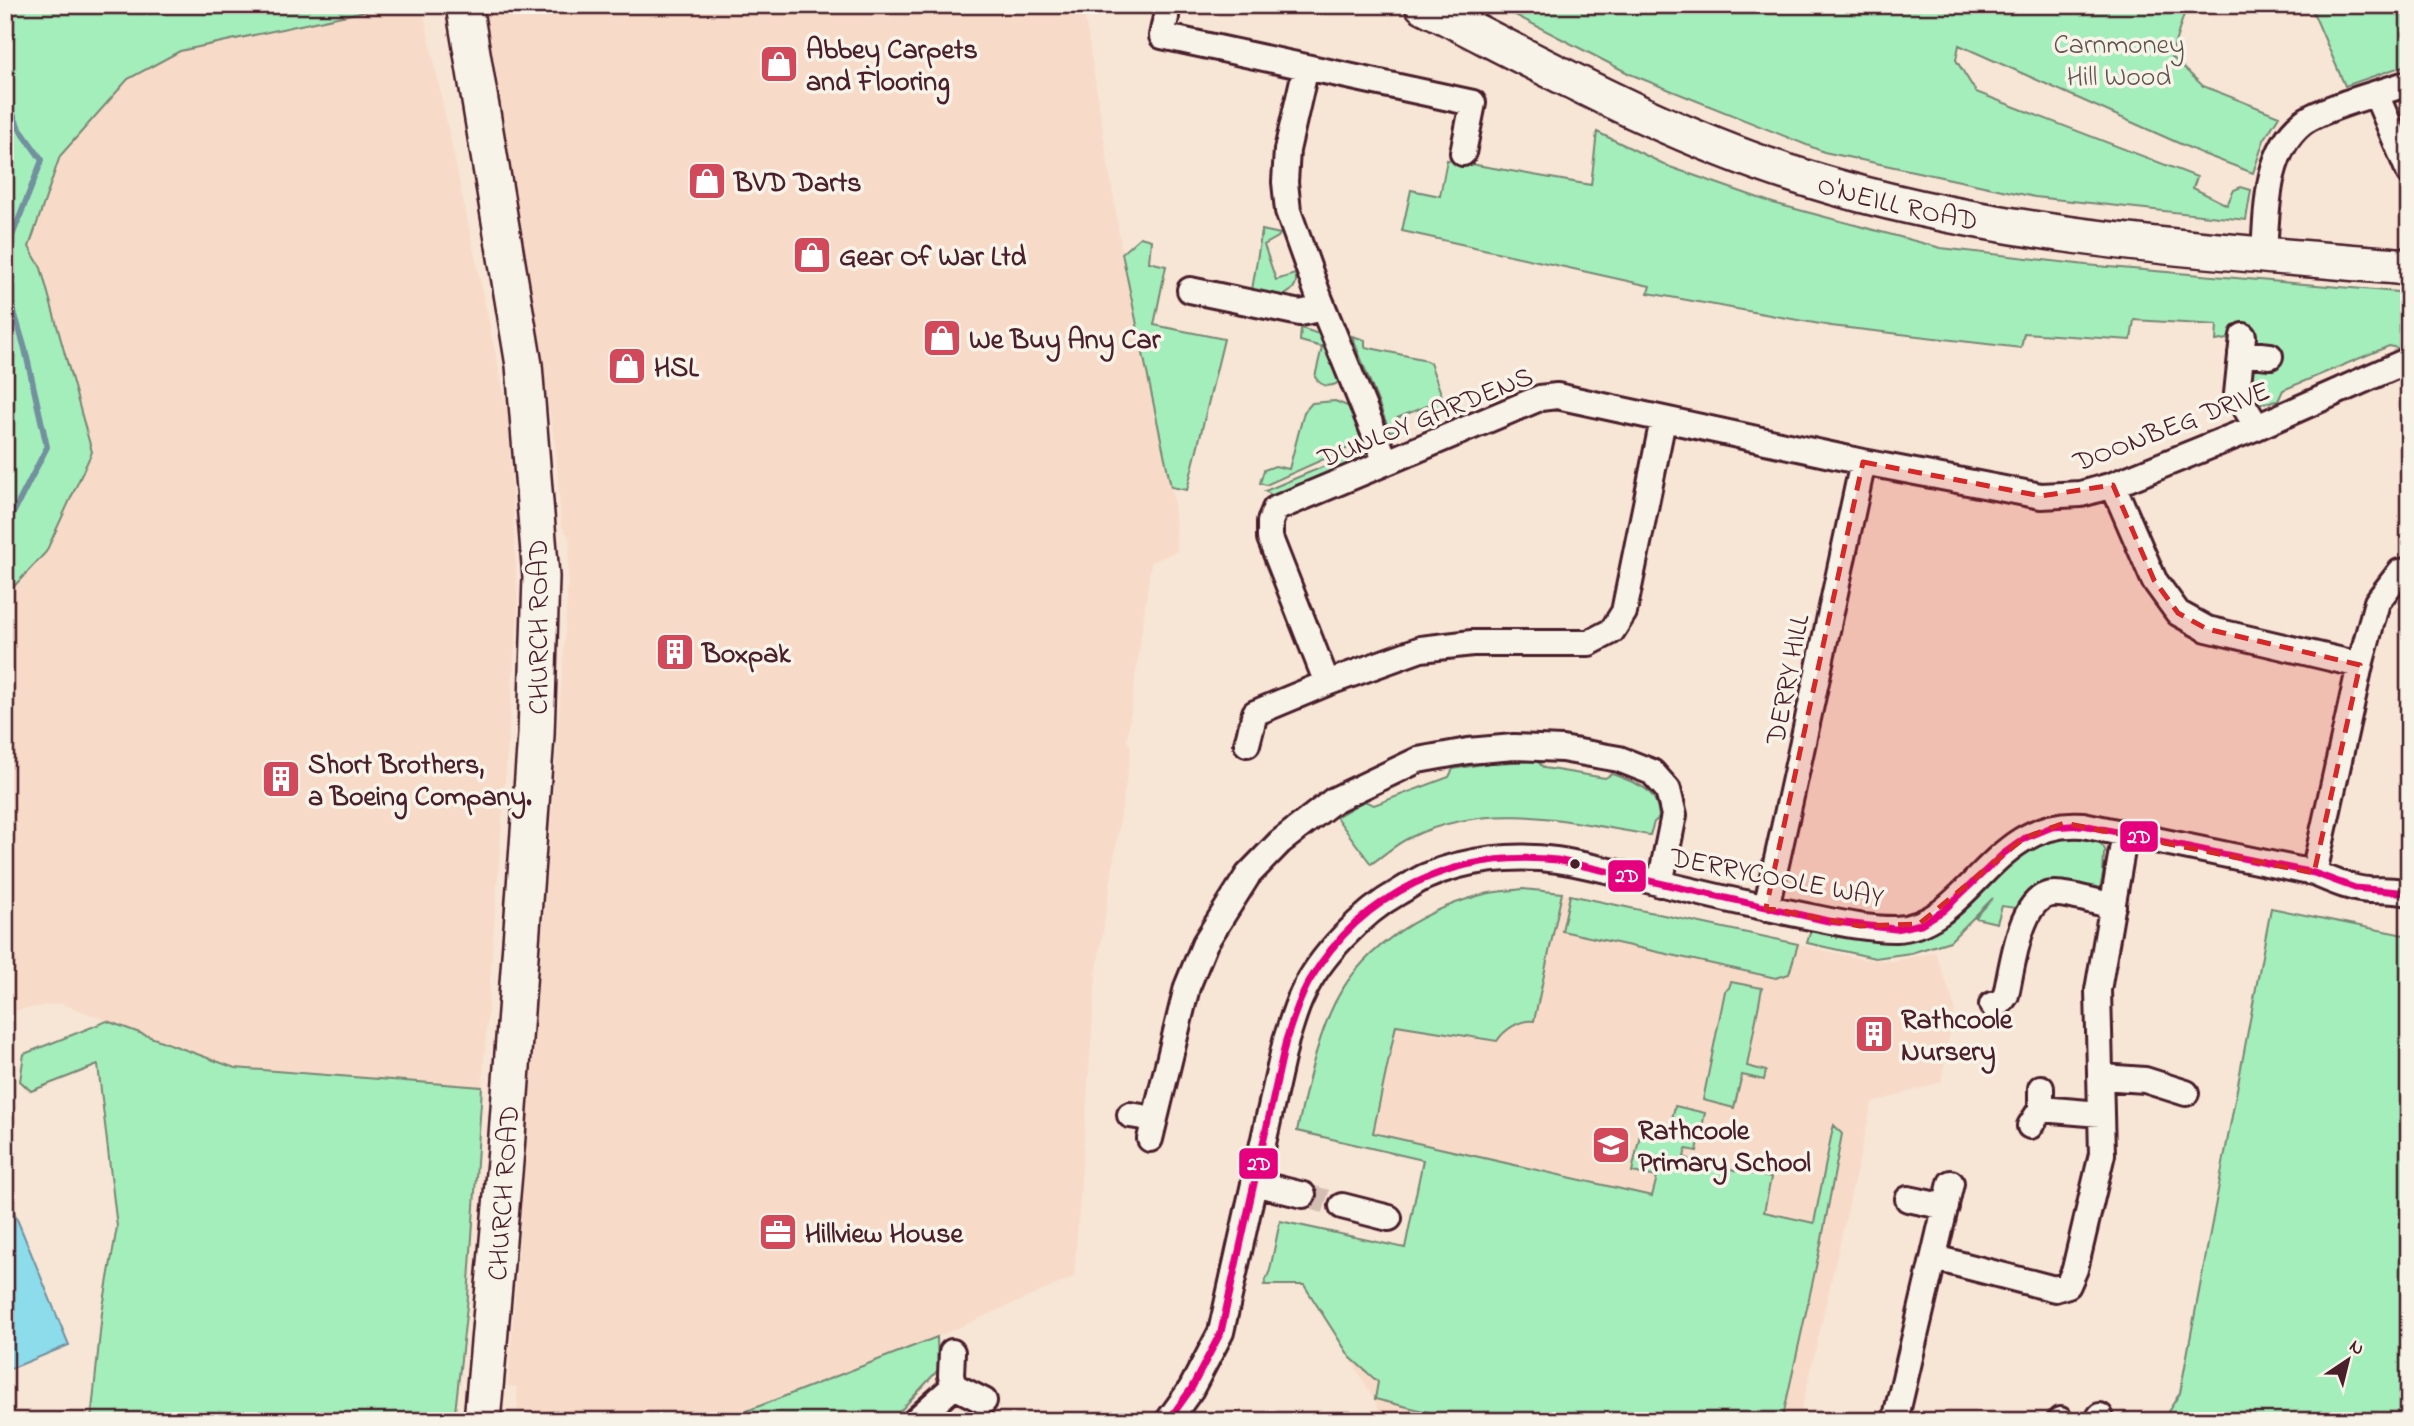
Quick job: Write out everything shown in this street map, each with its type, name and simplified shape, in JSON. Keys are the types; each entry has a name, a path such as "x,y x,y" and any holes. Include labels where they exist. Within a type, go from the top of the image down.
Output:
{"street":[{"name":"CHURCH ROAD","path":"464,5 524,365 541,577 537,736 506,1150 482,1421"},
{"name":"O'NEILL ROAD","path":"1423,5 1669,126 1742,157 1889,202 1970,220 2068,235 2409,267"},
{"path":"1166,17 1162,36 1473,103 1463,153"},
{"path":"1306,67 1287,150 1285,182 1288,211 1323,308 1386,462"},
{"path":"2264,254 2273,175 2278,154 2290,136 2304,122 2409,83"},
{"path":"2376,94 2409,172"},
{"path":"1190,290 1300,313 1323,308"},
{"path":"2257,427 2237,394 2242,345 2270,356"},
{"name":"DOONBEG DRIVE","path":"1863,462 2041,496 2081,494 2113,485 2257,427 2409,360"},
{"name":"DUNLOY GARDENS","path":"1327,683 1270,538 1270,522 1275,509 1539,398 1557,396 1863,462"},
{"path":"1247,744 1255,713 1421,649 1472,643 1589,643 1612,631 1624,612 1663,420"},
{"name":"DERRY HILL","path":"1766,908 1804,744 1863,462"},
{"path":"2113,485 2154,580 2178,613 2207,629 2360,665"},
{"path":"2314,873 2360,665 2377,602 2400,572 2409,571"},
{"path":"1145,1124 1187,987 1205,943 1248,875 1280,842 1323,806 1418,760 1468,751 1514,747 1562,749 1619,759 1652,772 1668,790 1674,815 1660,884"},
{"name":"DERRYCOOLE WAY","path":"1168,1421 1191,1389 1221,1332 1286,1040 1303,993 1337,943 1388,898 1427,876 1467,864 1516,858 1556,859 1766,908 1860,926 1897,929 1919,924 1938,914 2024,838 2044,828 2064,823 2125,833 2314,873 2363,889 2388,888 2409,893"},
{"path":"1935,1258 2055,1289 2068,1284 2075,1269 2102,1154 2098,990 2125,833"},
{"path":"1992,1005 2001,1002 2006,995 2023,922 2038,901 2047,894 2113,906"},
{"path":"2102,1077 2145,1080 2186,1093"},
{"path":"2037,1108 2100,1114"},
{"path":"1254,1183 1303,1195"},
{"path":"1895,1421 1948,1195 1908,1199"},
{"path":"1342,1206 1389,1218"},
{"path":"952,1352 951,1376 954,1386 984,1401"},
{"path":"915,1421 954,1386"}],"highlighted area":[{"path":"1863,462 2041,496 2113,485 2154,580 2178,613 2207,629 2360,665 2314,873 2064,823 2024,838 1919,924 1860,926 1766,908"}],"shaded area":[{"path":"393,5 422,5 508,413 518,608 482,1087 234,1068 60,1003 5,1012 5,596 46,552 41,268 29,247 60,156 127,79 180,51"},
{"path":"484,5 1083,5 1123,258 1174,502 1177,551 1151,562 1127,740 1131,749 1096,975 1074,1277 937,1337 720,1421 518,1421 517,1387 508,1386 570,539 561,525 556,451"},
{"name":"Rathcoole Primary School","path":"1523,889 1554,892 1864,959 1892,961 1935,952 1955,1007 1941,1082 1872,1103 1799,1421 1378,1421 1378,1407 1304,1285 1264,1285 1270,1270 1280,1221 1405,1248 1423,1160 1297,1131 1315,1053 1331,1010 1348,982 1374,951 1405,927 1444,907 1483,894"}],"green space":[{"path":"5,5 393,5 180,51 128,79 60,156 29,247 41,268 92,452 46,552 5,596"},
{"name":"Carnmoney Hill Wood","path":"1496,5 2201,5 2184,14 2171,56 2203,86 2279,116 2264,140 2253,173 2203,154 1959,45 1956,60 1976,92 2197,177 2193,188 2227,205 2234,190 2241,187 2251,190 2246,220 2035,197 1824,152 1630,74"},
{"path":"2310,5 2409,5 2409,64 2345,86"},
{"path":"1597,132 1670,167 1773,203 1941,248 2086,265 2409,293 2409,347 2401,349 2389,346 2283,390 2278,401 2255,404 2249,390 2254,366 2278,364 2280,348 2262,347 2253,335 2241,327 2227,339 2216,341 2217,325 2134,320 2131,340 2024,333 2021,348 1831,326 1648,293 1650,286 1402,231 1411,190 1440,196 1447,160 1591,185"},
{"path":"1262,230 1280,234 1264,245 1276,280 1295,274 1296,282 1293,288 1281,297 1252,290"},
{"path":"1140,237 1151,240 1149,262 1166,266 1154,325 1224,339 1187,490 1171,487 1122,253"},
{"path":"1301,328 1319,334 1340,379 1336,384 1324,385 1315,377 1322,347 1300,341"},
{"path":"1352,336 1365,340 1365,347 1430,363 1447,410 1438,413 1433,403 1397,418 1400,428 1390,432"},
{"path":"1335,401 1350,407 1362,442 1266,485 1260,483 1264,470 1275,466 1289,469 1304,412 1312,403"},
{"path":"1368,448 1357,463 1275,497 1265,491"},
{"path":"1537,761 1544,768 1605,778 1612,774 1638,784 1655,799 1658,808 1659,818 1654,822 1650,835 1529,817 1470,819 1411,837 1371,864 1336,817 1364,801 1374,805 1449,777 1453,769 1489,763"},
{"path":"2081,837 2096,841 2106,852 2099,894 2022,909 2002,906 1997,923 1975,918 1993,898 1950,941 1911,953 1875,958 1807,943 1810,933 1816,928 1892,940 1934,930 2024,851 2049,839"},
{"path":"1523,889 1562,893 1534,1021 1513,1026 1497,1041 1396,1025 1373,1133 1652,1196 1657,1177 1632,1172 1641,1130 1668,1136 1675,1106 1705,1113 1697,1151 1686,1149 1684,1157 1689,1159 1688,1167 1710,1172 1712,1165 1771,1178 1764,1212 1814,1223 1834,1125 1842,1134 1782,1421 1464,1421 1375,1399 1378,1382 1350,1357 1304,1285 1264,1285 1270,1270 1280,1221 1405,1248 1423,1160 1297,1131 1319,1042 1341,991 1373,953 1392,937 1412,923 1457,902 1486,894"},
{"path":"1570,895 1798,944 1789,974 1776,978 1562,931"},
{"path":"2271,908 2409,936 2409,1421 2162,1421 2180,1393"},
{"path":"1731,982 1762,988 1747,1066 1766,1071 1764,1080 1742,1075 1734,1108 1703,1100 1725,991"},
{"path":"107,1021 235,1068 482,1087 468,1297 454,1421 91,1421 102,1313 117,1227 98,1065 31,1091 20,1081 24,1054"},
{"path":"937,1337 938,1370 891,1421 721,1421"}],"water":[{"path":"5,1190 69,1345 5,1371"}],"waterway":[{"path":"5,96 19,128 42,160 5,254"},
{"path":"5,281 25,349 47,447 5,529"}],"tunnel":[{"path":"1303,1195 1342,1206"}],"transit line":[{"name":"2D","path":"1168,1421 1191,1389 1221,1332 1286,1040 1296,1009 1310,980 1331,949 1356,923 1385,900 1415,883 1449,870 1484,862 1520,858 1557,860 1828,921 1895,929 1921,924 1943,911 2003,854 2025,838 2052,827 2083,825 2314,873 2355,888 2409,893"}],"place":[{"name":"Abbey Carpets and Flooring","path":"779,64"},
{"name":"BVD Darts","path":"707,181"},
{"name":"Gear Of War Ltd","path":"812,255"},
{"name":"We Buy Any Car","path":"942,338"},
{"name":"HSL","path":"627,366"},
{"name":"Boxpak","path":"675,652"},
{"name":"Short Brothers, a Boeing Company.","path":"281,779"},
{"name":"Rathcoole Nursery","path":"1874,1034"},
{"name":"Rathcoole Primary School","path":"1611,1145"},
{"name":"Hillview House","path":"778,1232"}]}
